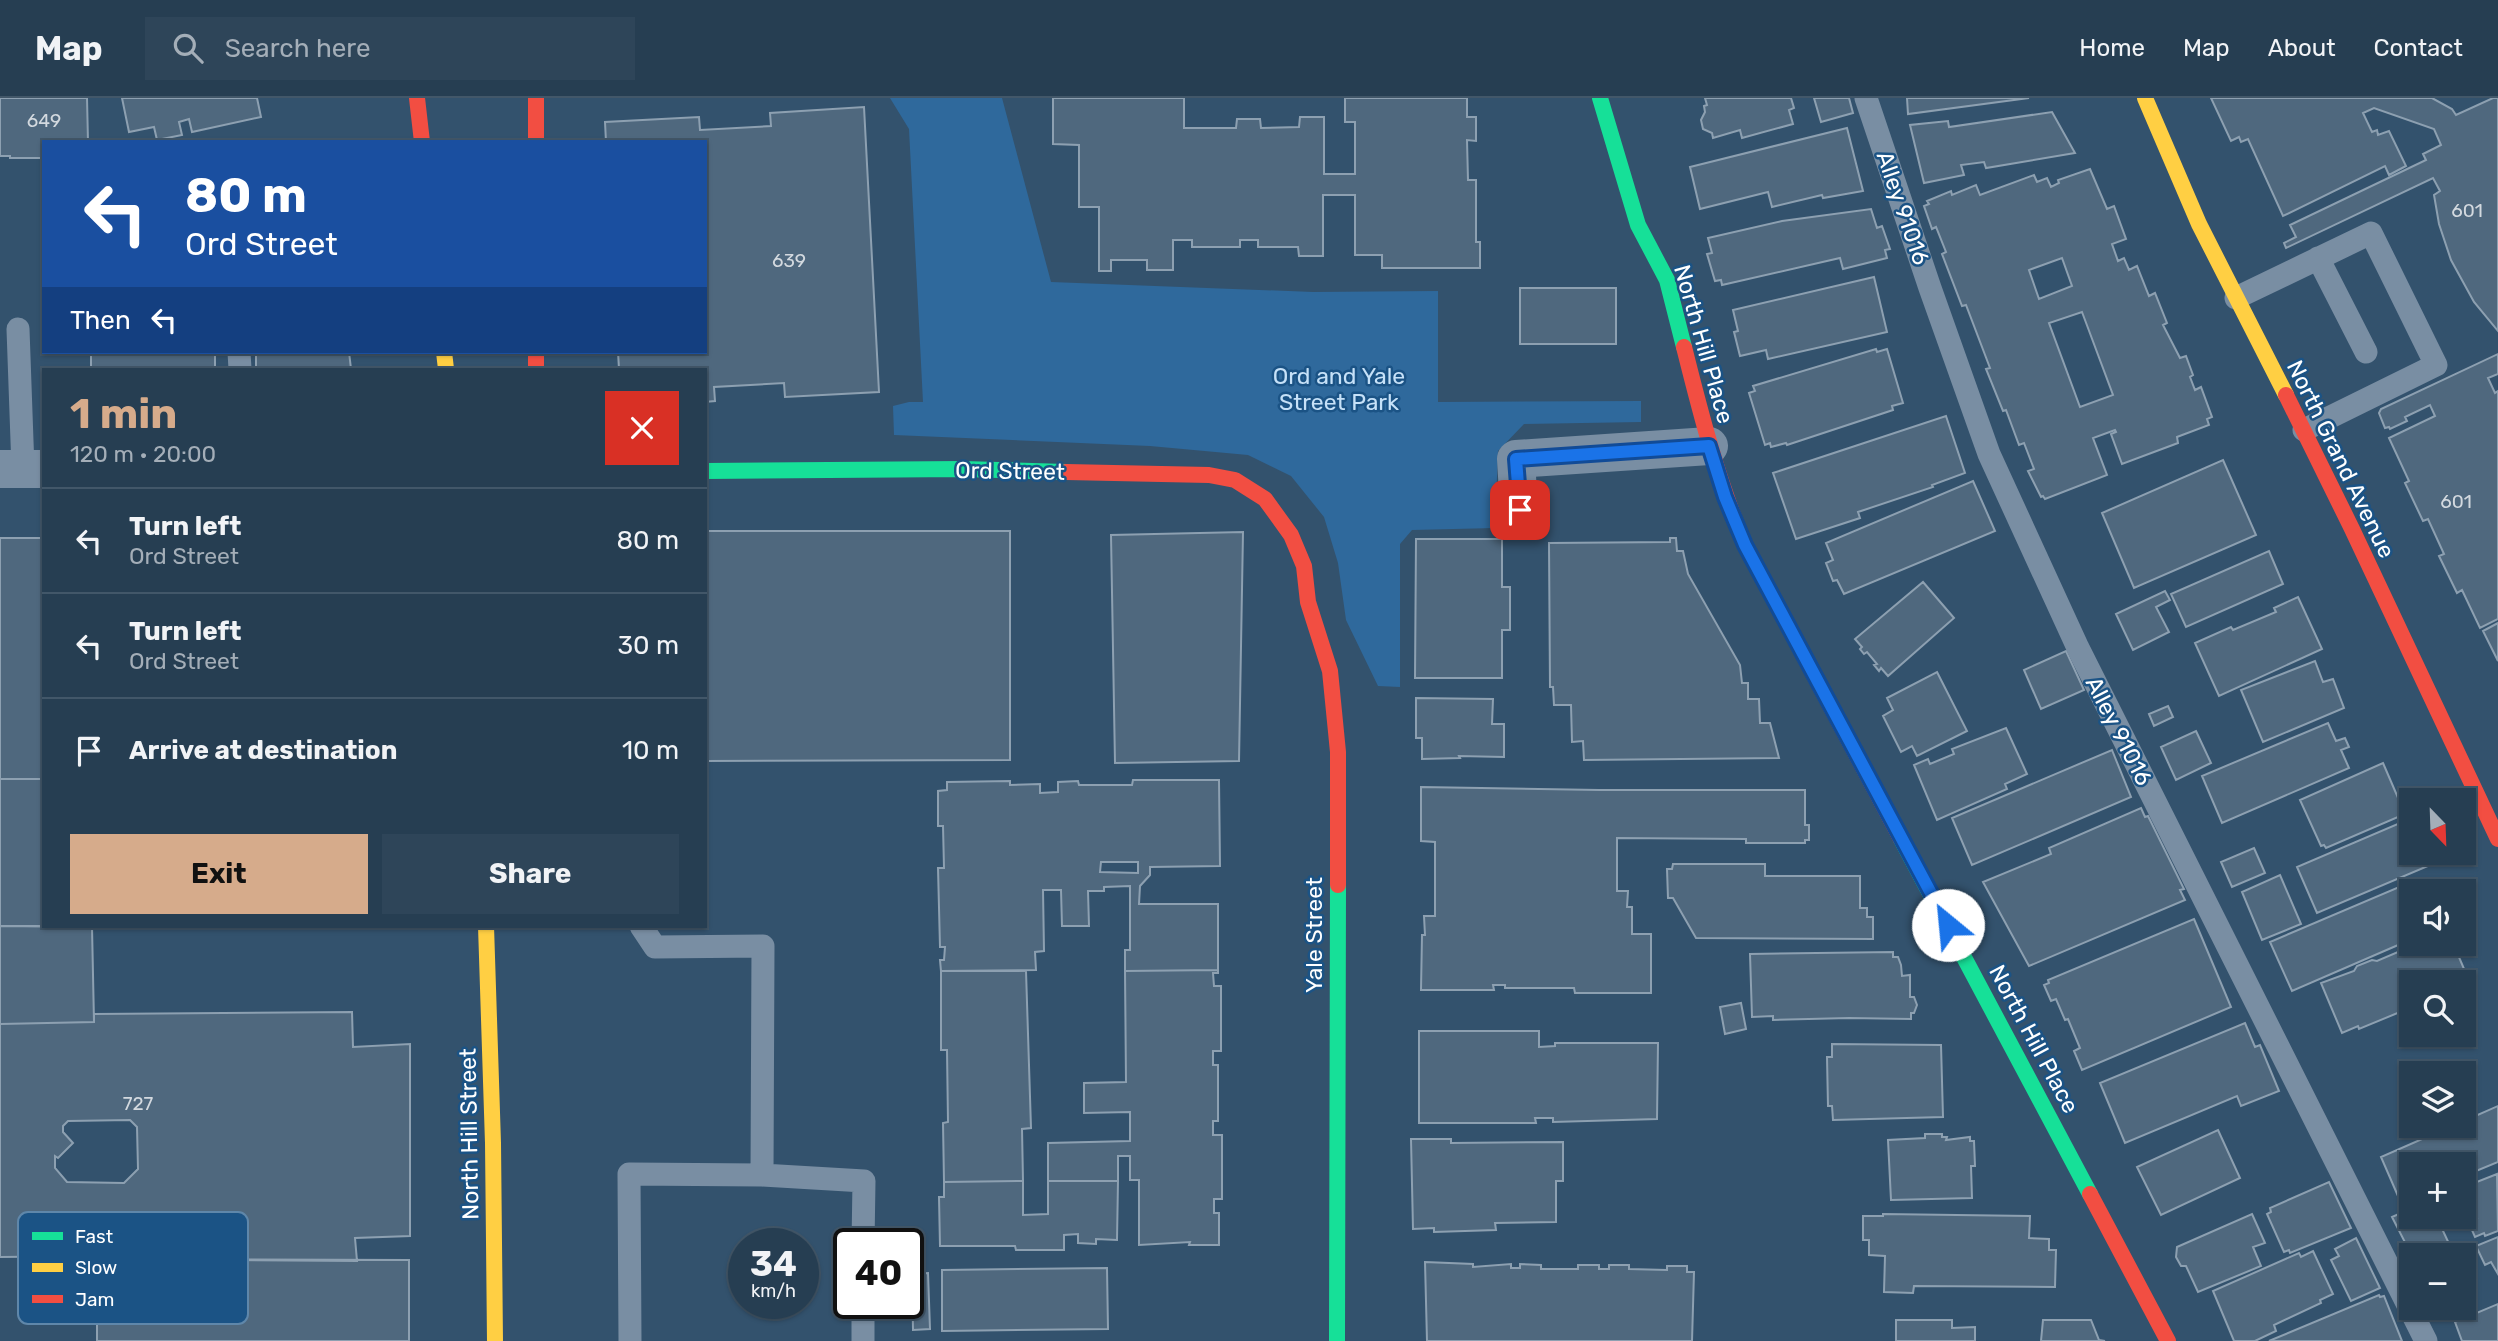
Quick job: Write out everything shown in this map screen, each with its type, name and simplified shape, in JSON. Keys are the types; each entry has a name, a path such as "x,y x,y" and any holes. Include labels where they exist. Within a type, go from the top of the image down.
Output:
{"street":[{"path":"417,98 422,140"},
{"path":"536,98 536,140"},
{"name":"North Hill Place","path":"1600,98 1638,225 1667,280 1709,446 1725,497 1745,545 2168,1341"},
{"name":"North Grand Avenue","path":"2145,98 2163,144 2236,298 2304,430 2498,838"},
{"path":"1520,510 1516,459 1709,446"},
{"name":"Ord Street","path":"707,471 962,469 1209,475 1235,480 1265,499 1291,535"},
{"name":"Yale Street","path":"1291,535 1304,566 1308,602 1330,671 1338,752 1337,1341"},
{"name":"North Hill Street","path":"486,928 494,1143 495,1341"}],"lane":[{"name":"Alley 91016","path":"1866,98 1989,454 2078,648 2426,1341"},
{"path":"2236,298 2371,233 2436,365 2304,430"},
{"path":"2318,258 2366,352"},
{"path":"18,329 22,469"},
{"path":"642,928 655,947 763,946 762,1175"},
{"path":"630,1341 629,1174 762,1175 864,1181 863,1228"},
{"path":"863,1319 863,1341"}],"green space":[{"name":"Ord and Yale Street Park","path":"890,98 1002,98 1051,282 1313,292 1438,291 1438,402 1641,401 1641,422 1524,424 1498,451 1495,528 1412,530 1400,544 1400,687 1378,686 1346,620 1338,563 1324,517 1291,476 1248,455 1150,446 894,435 893,406 923,402 909,129"}],"building":[{"path":"0,98 87,98 88,140 42,140 42,158 0,156"},
{"path":"122,98 257,98 261,117 192,132 189,119 179,122 182,135 157,140 154,127 129,132"},
{"path":"1053,98 1184,98 1184,128 1236,128 1237,119 1260,119 1261,128 1299,127 1300,117 1324,117 1324,174 1355,174 1355,122 1345,122 1345,98 1467,98 1467,117 1476,117 1476,141 1467,140 1468,180 1476,180 1476,242 1480,242 1480,268 1382,268 1382,255 1355,255 1355,195 1323,195 1323,256 1299,256 1298,247 1258,247 1258,240 1240,240 1240,247 1192,247 1192,240 1173,240 1173,270 1147,270 1147,260 1111,260 1111,271 1099,271 1099,207 1079,207 1079,145 1053,144"},
{"path":"1705,98 1791,98 1794,108 1789,110 1793,124 1742,138 1740,130 1713,138 1712,133 1703,129 1701,120 1705,112 1704,106 1707,105"},
{"path":"1814,98 1849,98 1853,113 1821,122"},
{"path":"1907,98 2029,98 1908,114"},
{"path":"2211,98 2432,98 2452,109 2456,115 2498,98 2498,331 2474,302 2451,260 2439,224 2434,195 2440,191 2433,178 2286,248 2284,243 2296,237 2290,225 2426,160 2423,154 2441,145 2434,129 2374,108 2363,113 2372,132 2377,130 2378,135 2389,131 2406,166 2389,175 2385,166 2283,216 2248,139 2241,142 2239,137 2231,141"},
{"path":"864,107 879,392 785,397 784,383 714,387 715,401 707,402 707,368 619,368 618,354 707,354 707,140 606,140 605,122 699,117 700,130 771,126 770,113"},
{"path":"2052,112 2075,153 1986,168 1984,162 1961,165 1964,175 1924,183 1910,125 1948,121 1949,127"},
{"path":"1847,128 1863,191 1823,198 1822,195 1772,207 1768,192 1700,209 1690,167"},
{"path":"2090,169 2107,209 2114,206 2126,239 2112,244 2118,261 2124,258 2129,270 2137,266 2149,296 2155,293 2167,323 2163,325 2180,358 2186,356 2195,390 2201,387 2212,417 2207,419 2209,425 2177,437 2178,443 2122,464 2111,434 2116,432 2115,430 2093,438 2107,475 2045,499 2041,497 2028,471 2034,469 2024,443 2019,445 2006,410 2003,411 1986,369 1990,368 1966,305 1962,306 1942,254 1946,252 1936,227 1932,229 1924,206 1929,204 1927,201 1951,191 1952,195 1976,185 1980,195 2034,175 2037,182 2047,178 2051,187 2059,183 2058,180","holes":["2062,258 2072,286 2039,299 2029,270","2082,312 2113,395 2080,407 2049,323"]},
{"path":"1871,209 1877,228 1882,226 1890,249 1885,250 1887,258 1843,269 1840,258 1722,285 1721,280 1715,281 1707,254 1712,253 1708,238 1782,221"},
{"path":"1874,277 1887,332 1768,359 1766,350 1740,356 1734,332 1738,331 1733,310"},
{"path":"1520,288 1616,288 1616,344 1520,344"},
{"path":"1876,349 1877,352 1887,349 1903,403 1892,406 1893,410 1787,445 1765,445 1749,393 1755,391 1753,386"},
{"path":"91,354 215,354 215,368 91,368"},
{"path":"256,354 349,354 351,368 256,368"},
{"path":"2498,354 2498,374 2488,378 2495,393 2498,391 2498,619 2480,628 2462,590 2457,593 2439,556 2444,554 2428,519 2423,521 2405,483 2409,481 2389,438 2435,416 2430,405 2405,417 2407,421 2390,429 2385,428 2379,413 2381,409"},
{"path":"1946,416 1965,473 1932,485 1933,487 1858,512 1860,518 1796,539 1773,473"},
{"path":"2223,460 2256,535 2134,588 2102,513"},
{"path":"1973,481 1995,531 1844,594 1837,580 1833,581 1826,563 1833,560 1826,543"},
{"path":"707,531 1010,531 1010,760 707,761"},
{"path":"1243,532 1239,761 1115,763 1111,535"},
{"path":"0,538 42,538 42,779 0,779"},
{"path":"1670,538 1676,538 1677,551 1683,551 1688,574 1740,665 1742,683 1748,683 1748,699 1759,699 1760,723 1770,723 1779,758 1584,760 1583,741 1572,742 1571,705 1554,705 1553,687 1550,687 1549,543 1670,542"},
{"path":"1416,539 1502,539 1502,587 1510,587 1510,630 1502,630 1502,678 1415,678"},
{"path":"2269,551 2283,584 2186,627 2171,594"},
{"path":"1923,582 1954,618 1888,676 1881,668 1879,671 1874,665 1877,664 1867,652 1864,654 1855,639"},
{"path":"2165,591 2170,600 2156,607 2169,632 2133,650 2116,614"},
{"path":"2298,597 2322,649 2219,696 2195,643 2276,612 2274,608"},
{"path":"2498,623 2498,661 2483,631"},
{"path":"2066,651 2084,690 2041,709 2024,670"},
{"path":"2315,661 2323,682 2333,679 2344,708 2263,742 2241,690"},
{"path":"1937,672 1967,731 1917,756 1912,746 1901,752 1883,716 1893,710 1887,698"},
{"path":"1416,698 1493,699 1492,724 1504,724 1504,757 1422,759 1422,738 1416,738"},
{"path":"2168,706 2173,717 2154,726 2149,714"},
{"path":"2328,723 2336,741 2345,738 2349,747 2341,750 2349,768 2222,823 2202,776"},
{"path":"2006,728 2027,774 2005,784 2007,789 1937,820 1914,765 1928,759 1930,764 1954,754 1952,749"},
{"path":"2196,731 2211,763 2176,780 2161,747"},
{"path":"2112,750 2131,797 1972,865 1952,818"},
{"path":"2383,763 2399,800 2399,817 2326,848 2321,846 2300,800"},
{"path":"0,779 42,779 42,926 0,926"},
{"path":"1133,780 1219,780 1220,866 1150,867 1150,875 1140,886 1139,904 1218,904 1218,970 1125,971 1125,950 1130,950 1130,886 1088,891 1089,926 1062,926 1061,890 1043,890 1044,951 1035,952 1036,970 941,971 940,960 944,960 945,947 940,947 938,868 944,868 943,826 938,826 938,791 947,790 947,782 1010,781 1010,785 1040,784 1040,793 1058,792 1058,782 1078,781 1079,785 1132,785","holes":["1101,862 1138,862 1138,873 1100,872"]},
{"path":"1421,787 1805,790 1805,825 1809,825 1809,840 1805,840 1805,843 1746,843 1746,839 1617,838 1617,891 1628,891 1627,907 1632,907 1632,934 1651,934 1651,993 1575,993 1574,988 1505,988 1505,985 1493,985 1494,990 1421,990 1424,916 1435,916 1435,842 1421,841"},
{"path":"2141,808 2145,817 2148,816 2184,889 2180,890 2185,900 2029,966 1983,882 2051,854 2049,848"},
{"path":"2399,823 2399,865 2430,865 2317,913 2297,867"},
{"path":"2254,848 2265,873 2232,887 2221,862"},
{"path":"1673,864 1765,864 1765,876 1860,876 1860,908 1867,908 1867,917 1873,917 1873,939 1696,938 1673,898 1668,898 1667,869 1672,869"},
{"path":"2280,875 2301,924 2262,940 2242,892"},
{"path":"2399,887 2399,945 2292,991 2270,942"},
{"path":"2194,919 2231,1007 2082,1070 2074,1051 2080,1048 2068,1019 2065,1020 2056,999 2051,1001 2044,985 2049,983 2048,980"},
{"path":"0,926 92,928 94,1022 0,1024"},
{"path":"1893,952 1893,957 1898,957 1901,965 1902,976 1910,975 1910,997 1914,997 1917,1005 1914,1013 1911,1013 1911,1019 1773,1020 1773,1016 1752,1017 1750,954"},
{"path":"2399,952 2399,956 2459,956 2464,970 2399,970 2399,1012 2342,1033 2321,983 2354,971 2357,966 2372,960 2377,961"},
{"path":"1218,970 1218,973 1213,973 1214,986 1221,986 1221,1051 1213,1051 1213,1065 1218,1065 1218,1121 1213,1121 1213,1135 1222,1135 1222,1199 1214,1199 1214,1213 1219,1213 1219,1245 1189,1245 1190,1242 1139,1245 1139,1180 1130,1180 1130,1156 1118,1156 1118,1181 1048,1181 1048,1143 1130,1141 1130,1112 1084,1113 1084,1083 1126,1082 1125,971"},
{"path":"941,971 1026,971 1031,1128 1022,1129 1023,1181 944,1182 943,1123 948,1122 947,1050 941,1050"},
{"path":"1741,1003 1746,1029 1725,1034 1720,1007"},
{"path":"352,1012 353,1047 410,1044 410,1236 355,1238 357,1261 248,1260 248,1212 18,1212 18,1257 0,1257 0,1024 94,1022 94,1014","holes":["130,1120 137,1127 138,1169 124,1183 67,1182 55,1168 55,1156 58,1158 73,1143 63,1132 63,1126 68,1121"]},
{"path":"2245,1023 2255,1047 2260,1045 2279,1091 2241,1106 2237,1096 2125,1143 2100,1083"},
{"path":"1419,1031 1539,1031 1539,1047 1555,1046 1555,1043 1658,1043 1657,1119 1553,1122 1553,1118 1535,1118 1536,1123 1419,1123"},
{"path":"1832,1044 1941,1045 1943,1117 1833,1120 1832,1106 1828,1106 1827,1057 1832,1057"},
{"path":"2498,1106 2498,1162 2476,1171 2476,1152 2399,1152 2399,1198 2381,1157 2424,1138 2476,1138 2476,1116"},
{"path":"2218,1130 2240,1178 2161,1215 2137,1167"},
{"path":"1925,1134 1942,1134 1942,1137 1947,1137 1946,1140 1970,1137 1970,1141 1974,1141 1975,1166 1971,1166 1972,1198 1891,1200 1888,1140 1925,1138"},
{"path":"1411,1139 1451,1139 1451,1143 1563,1142 1563,1181 1556,1181 1556,1222 1495,1223 1496,1230 1434,1232 1434,1228 1413,1229"},
{"path":"2497,1174 2498,1231 2475,1237 2472,1229 2476,1229 2476,1182"},
{"path":"1023,1181 1023,1215 1048,1214 1048,1181 1118,1181 1117,1240 1096,1239 1096,1244 1078,1243 1078,1234 1064,1235 1064,1250 1016,1250 1015,1246 940,1246 939,1197 944,1197 944,1182"},
{"path":"2329,1182 2351,1228 2290,1253 2289,1250 2284,1252 2267,1214 2271,1212 2270,1208"},
{"path":"2252,1214 2265,1243 2253,1247 2261,1266 2198,1292 2186,1266 2181,1266 2176,1257 2177,1247"},
{"path":"2399,1214 2399,1229 2442,1229 2449,1243 2405,1243 2392,1217"},
{"path":"1863,1216 2030,1216 2029,1238 2049,1239 2049,1250 2056,1250 2055,1287 1914,1286 1913,1293 1884,1292 1885,1256 1869,1255 1869,1240 1863,1240"},
{"path":"2498,1237 2498,1274 2491,1262 2485,1265 2476,1246"},
{"path":"2356,1238 2380,1288 2351,1301 2331,1260 2339,1256 2335,1249"},
{"path":"2313,1251 2333,1294 2320,1300 2321,1303 2274,1325 2276,1331 2255,1341 2234,1341 2213,1291 2299,1253 2301,1257"},
{"path":"248,1259 409,1260 409,1341 97,1341 97,1324 248,1324"},
{"path":"1425,1262 1473,1264 1473,1267 1511,1264 1511,1268 1520,1268 1520,1264 1541,1265 1541,1269 1578,1269 1578,1265 1599,1265 1599,1269 1609,1269 1609,1265 1629,1265 1629,1269 1667,1270 1667,1266 1687,1266 1687,1272 1694,1272 1692,1341 1427,1341"},
{"path":"1107,1268 1108,1329 942,1331 942,1270"},
{"path":"924,1273 928,1273 930,1329 913,1330 913,1319 924,1319"},
{"path":"2379,1295 2384,1296 2402,1341 2269,1341"},
{"path":"2498,1304 2498,1341 2462,1341 2455,1322 2476,1320 2476,1313"},
{"path":"1896,1320 1952,1320 1952,1328 1975,1327 1975,1341 1896,1341"},
{"path":"2043,1320 2091,1320 2099,1340 2105,1341 2041,1341"}],"traffic: fast":[{"path":"1600,98 1638,225 1667,280 1684,347"},
{"path":"707,471 962,469 1066,472"},
{"path":"1901,839 2090,1194"},
{"path":"1337,1341 1338,885"}],"traffic: slow":[{"path":"2145,98 2199,224 2286,395"},
{"path":"444,354 446,368"},
{"path":"486,928 493,1143 495,1341"}],"traffic: jam":[{"path":"417,98 422,140"},
{"path":"536,98 536,140"},
{"path":"1684,347 1718,472 1745,545 1901,839"},
{"path":"536,354 536,368"},
{"path":"2286,395 2498,839"},
{"path":"1066,472 1209,475 1235,480 1265,499 1291,535 1304,566 1308,602 1330,671 1338,752 1338,885"},
{"path":"2090,1194 2168,1341"}],"route":[{"path":"1520,510 1516,459 1709,446 1725,497 1745,545 1948,925"}]}
